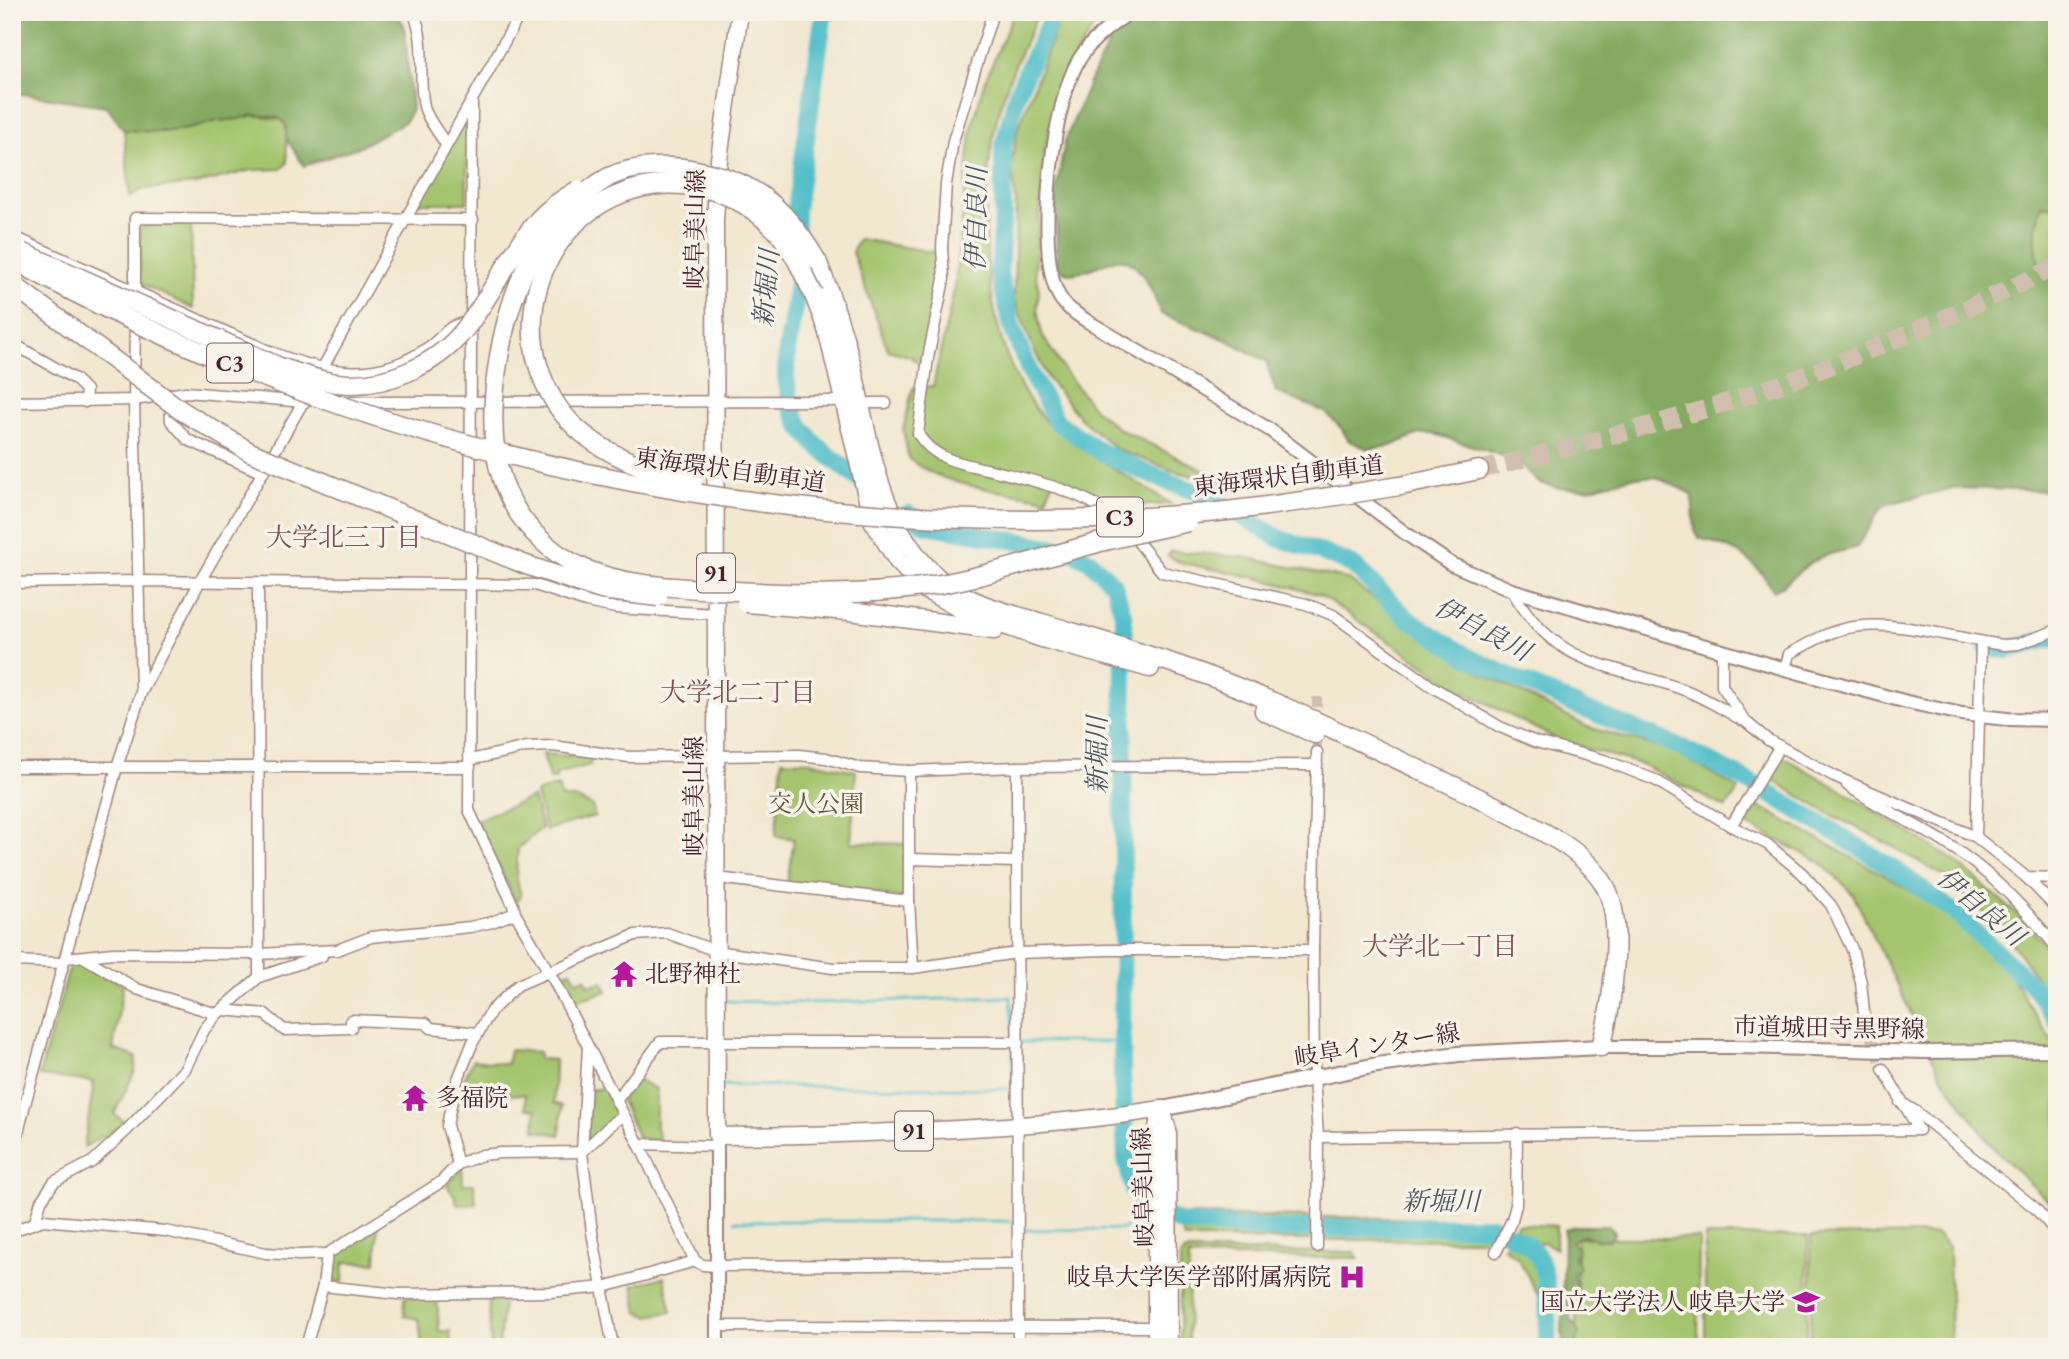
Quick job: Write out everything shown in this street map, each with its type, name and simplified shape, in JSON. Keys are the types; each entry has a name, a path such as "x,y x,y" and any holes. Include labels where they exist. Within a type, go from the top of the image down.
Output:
{"highway":[{"path":"12,248 280,367 308,377 339,383 372,382 420,368 464,331 540,218 555,204 581,188 634,170 661,167 694,170 730,179 767,199 784,215 800,231 817,261 841,324 860,437 867,516 898,561 925,589 967,612 1042,638"},
{"path":"609,177 556,223 526,268 503,340 493,399 497,461 513,504 531,530 549,548 583,568 615,579 652,586 799,594 887,591 971,577 1102,541 1256,507"},
{"path":"867,516 659,474 627,461 599,445 575,426 555,403 540,374 532,315 536,289 546,265 559,241 580,219 601,202 625,192 646,186 672,184 698,186 726,195 760,215 778,232 814,295 860,437 899,533 917,558 940,581 969,598 1001,611 1103,648 1223,681 1290,709 1497,806 1571,849 1595,870 1609,893 1615,926 1607,1024 1601,1047"},
{"name":"東海環状自動車道","path":"12,259 113,312 256,374 355,410 557,467 653,486 758,502 867,516 1044,519 1174,515 1256,507 1400,486 1479,470"},
{"path":"12,284 181,411 250,452 526,565 601,590 640,596 850,611 1103,648"}],"main road":[{"name":"岐阜美山線","path":"740,12 719,159 716,200 717,1141 1017,1126 1162,1109 1156,1132 1169,1347"},
{"name":"岐阜インター線","path":"1162,1109 1377,1065 1458,1054 1601,1047"},
{"name":"岐阜美山線","path":"1156,1347 1162,1238"}],"street":[{"path":"413,12 423,55 423,103 428,118 446,145"},
{"path":"12,1159 117,767 141,693 199,583 521,12"},
{"path":"993,12 953,141 942,248 944,279 928,358 918,433 925,444 936,454 966,466 1000,472 1052,487 1102,508 1128,530 1162,572 1306,604 1333,615 1431,686 1500,727 1536,742 1604,760 1655,780 1733,822 1767,844 1802,873 1831,905 1852,949 1861,982 1865,1023"},
{"path":"1130,12 1101,32 1080,57 1066,92 1058,126 1048,205 1048,251 1052,279 1062,302 1087,321 1270,430 1405,533 1451,564 1512,590 1907,702 1980,717 2057,720"},
{"path":"472,100 469,810 515,914 639,1144 695,1261 716,1266 1017,1264"},
{"path":"141,693 134,400 135,218 473,220"},
{"path":"12,236 271,352 322,369 351,372 378,371 393,367 431,345 452,326 471,323"},
{"path":"12,343 75,379 86,390 85,402"},
{"path":"12,402 134,400 186,392 301,402 834,401"},
{"path":"169,394 171,421 188,440 263,473"},
{"path":"871,403 886,403"},
{"path":"12,583 137,581 535,585 586,602 616,608 716,614"},
{"path":"258,584 259,977"},
{"path":"1512,590 1536,625 1556,643 1579,657 1683,689 1745,721 1778,750 1976,836 2026,877 2057,909"},
{"path":"1784,669 1788,654 1820,637 1843,629 1889,626 1981,642 2018,644 2057,630"},
{"path":"1976,836 1981,642"},
{"path":"1722,651 1722,686 1745,721"},
{"path":"12,767 257,768 470,764 527,747 552,746 629,757 799,755 826,758 860,768 909,771 1017,767 1317,765"},
{"path":"1733,822 1778,750"},
{"path":"1317,752 1313,950 1314,1077 1318,1137 1317,1247"},
{"path":"1017,767 1017,1347"},
{"path":"909,771 909,901 913,968"},
{"path":"1834,776 1981,867 2016,899 2057,948"},
{"path":"909,859 1016,862"},
{"path":"2026,877 2057,878"},
{"path":"717,878 909,901"},
{"path":"35,1221 41,1201 54,1182 92,1162 125,1132 185,1069 204,1030 259,977 371,937 470,927 515,914"},
{"path":"458,1164 447,1126 454,1089 478,1033 491,1011 518,985 635,935 667,933 716,951 834,968 913,968 1017,953 1313,950"},
{"path":"12,961 64,960 113,953 259,954 337,950"},
{"path":"85,958 137,989 221,1012 265,1014 285,1030 351,1028 351,1020 426,1023 431,1028 478,1033"},
{"path":"616,1101 660,1042 1018,1042"},
{"path":"588,1046 582,1153 592,1232 613,1347"},
{"name":"市道城田寺黒野線","path":"1601,1047 1926,1052 2057,1050"},
{"path":"1318,1137 1919,1130 1900,1102 1883,1069"},
{"path":"1900,1102 1915,1111 2035,1208 2057,1233"},
{"path":"12,1231 43,1220 151,1230 266,1253 327,1254 441,1182 458,1164 482,1154 582,1153 623,1116"},
{"path":"1496,1252 1512,1220 1516,1205 1517,1133"},
{"path":"639,1144 717,1141 717,1347"},
{"path":"306,1347 323,1286 327,1254"},
{"path":"323,1286 398,1294 550,1292 604,1287 695,1261"},
{"path":"717,1326 1156,1327"}],"green space":[{"path":"12,12 395,12 404,25 412,108 406,121 361,146 304,166 286,138 286,126 276,117 254,115 188,129 159,132 124,130 106,106 16,93 12,95"},
{"path":"1014,12 1039,12 1002,101 989,167 986,243 996,320 1007,356 1023,389 1046,421 1093,455 1171,504 1115,507 1053,481 1046,499 992,490 939,476 909,459 903,430 913,388 933,386 955,286 971,132 983,86"},
{"path":"1062,12 1093,12 1097,22 1072,62 1055,105 1045,150 1035,270 1039,291 1037,309 1042,335 1064,370 1094,409 1119,429 1228,482 1227,485 1174,471 1116,449 1080,418 1048,379 1014,299 1016,202 1011,166 1017,131"},
{"path":"1159,12 2057,12 2057,207 2042,205 2035,238 2040,271 2057,280 2057,491 1953,488 1888,504 1881,508 1857,547 1819,558 1774,591 1743,556 1699,538 1695,531 1692,494 1656,477 1632,477 1588,489 1559,488 1539,483 1516,460 1435,434 1419,434 1391,446 1368,449 1349,441 1341,428 1325,412 1276,392 1266,361 1229,341 1161,314 1147,283 1131,263 1116,260 1079,273 1063,271 1057,264 1056,192 1065,141 1092,76 1114,34"},
{"path":"254,115 282,120 286,126 287,163 281,169 251,170 197,184 144,189 130,197 124,130 159,132 188,129"},
{"path":"459,127 467,127 467,203 417,203"},
{"path":"2042,205 2057,207 2057,280 2040,271 2038,262 2036,230"},
{"path":"152,224 191,225 193,309 140,283 140,228"},
{"path":"859,239 938,253 927,362 919,363 909,356 888,350 852,252"},
{"path":"1171,551 1243,557 1347,579 1464,664 1588,727 1672,751 1739,789 1726,808 1643,765 1558,740 1461,690 1320,595 1258,578 1182,563 1168,556"},
{"path":"543,754 591,757 590,765 556,774 556,779 549,779"},
{"path":"1778,754 1955,861 2016,913 2057,958 2057,1006 2003,931 1946,877 1766,776"},
{"name":"交人公園","path":"782,760 808,761 856,771 851,842 905,844 905,898 787,883 794,839 776,836"},
{"path":"558,786 561,798 575,798 592,806 595,816 546,830 536,793"},
{"path":"533,797 542,828 518,848 516,876 521,896 516,902 476,820"},
{"path":"1751,802 1937,907 2005,966 2057,1049 2057,1210 1993,1147 1942,1077 1853,894 1819,861 1741,822"},
{"path":"71,963 87,965 123,985 113,1049 136,1057 135,1071 114,1114 126,1123 84,1147 94,1082 39,1076"},
{"path":"571,971 577,981 585,978 589,985 603,982 607,991 571,1002 558,975"},
{"path":"510,1050 539,1052 539,1059 555,1060 554,1103 562,1106 560,1135 535,1130 536,1109 526,1109 525,1094 456,1097 473,1060 507,1064"},
{"path":"636,1079 656,1089 656,1128 660,1141 638,1138 621,1100"},
{"path":"605,1088 618,1108 617,1116 586,1145 589,1090"},
{"path":"462,1167 463,1184 474,1184 476,1204 457,1205 455,1196 447,1186"},
{"path":"1182,1215 1309,1217 1306,1225 1182,1222"},
{"path":"1323,1217 1504,1220 1490,1224 1323,1225"},
{"path":"1517,1224 1556,1226 1556,1249 1545,1242 1538,1243 1535,1265 1546,1294 1539,1297 1518,1258 1504,1248"},
{"path":"378,1226 376,1263 344,1262 343,1282 328,1281 332,1254"},
{"path":"1181,1226 1309,1233 1309,1240 1184,1239"},
{"path":"1574,1226 1608,1226 1615,1232 1610,1240 1597,1240 1585,1235 1572,1241 1578,1250 1574,1258 1579,1267 1573,1276 1578,1287 1573,1299 1579,1308 1569,1315 1579,1333 1574,1347 1564,1347 1564,1230"},
{"path":"1491,1230 1498,1233 1491,1244 1484,1240 1323,1240 1323,1231"},
{"path":"1936,1234 1949,1247 1951,1347 1811,1347 1811,1236"},
{"path":"1705,1236 1808,1236 1807,1347 1705,1347"},
{"path":"1577,1238 1699,1238 1698,1347 1576,1347"},
{"path":"1186,1251 1355,1252 1358,1258 1189,1257 1188,1347 1180,1347 1180,1257"},
{"path":"664,1277 672,1312 649,1316 638,1312 633,1285"},
{"path":"504,1294 499,1347 491,1347 488,1295"},
{"path":"437,1296 439,1331 450,1331 451,1347 422,1347 419,1319 404,1316 405,1297"}],"waterway":[{"name":"新堀川","path":"824,12 796,209 795,243 799,279 787,350 786,378 791,406 801,427 816,445 871,489"},
{"name":"伊自良川","path":"1054,12 1017,93 1003,147 1003,215 999,273 1012,328 1031,375 1057,422 1101,452 1211,498 1280,539 1353,565 1407,618 1468,657 1581,708 1680,747 1748,781 1829,829 1894,869 1954,912 2037,990 2057,1021"},
{"name":"新堀川","path":"909,514 926,525 1068,550 1090,561 1114,585 1124,617 1122,1074 1126,1159 1134,1192 1156,1212 1182,1223 1276,1229 1492,1226 1525,1243 1540,1260 1546,1284 1547,1347"},
{"path":"1987,648 2007,650 2057,638"},
{"path":"724,1001 807,1003 1011,997 1013,1039"},
{"path":"1021,1042 1123,1042"},
{"path":"724,1085 1012,1089 1013,1051"},
{"path":"1022,1230 1124,1229 1147,1204"},
{"path":"735,1221 1011,1221 1014,1224"}],"tunnel":[{"path":"1479,470 1676,418 1792,380 1926,326 2057,266"},
{"path":"1317,692 1317,752"},
{"path":"1865,1023 1883,1069"}],"place":[{"name":"北野神社","path":"624,974"},
{"name":"多福院","path":"415,1098"},
{"name":"岐阜大学医学部附属病院","path":"1352,1277"},
{"name":"国立大学法人 岐阜大学","path":"1806,1302"}],"district":[{"name":"大学北三丁目","path":"344,537"},
{"name":"大学北二丁目","path":"738,692"},
{"name":"大学北一丁目","path":"1440,946"}]}
